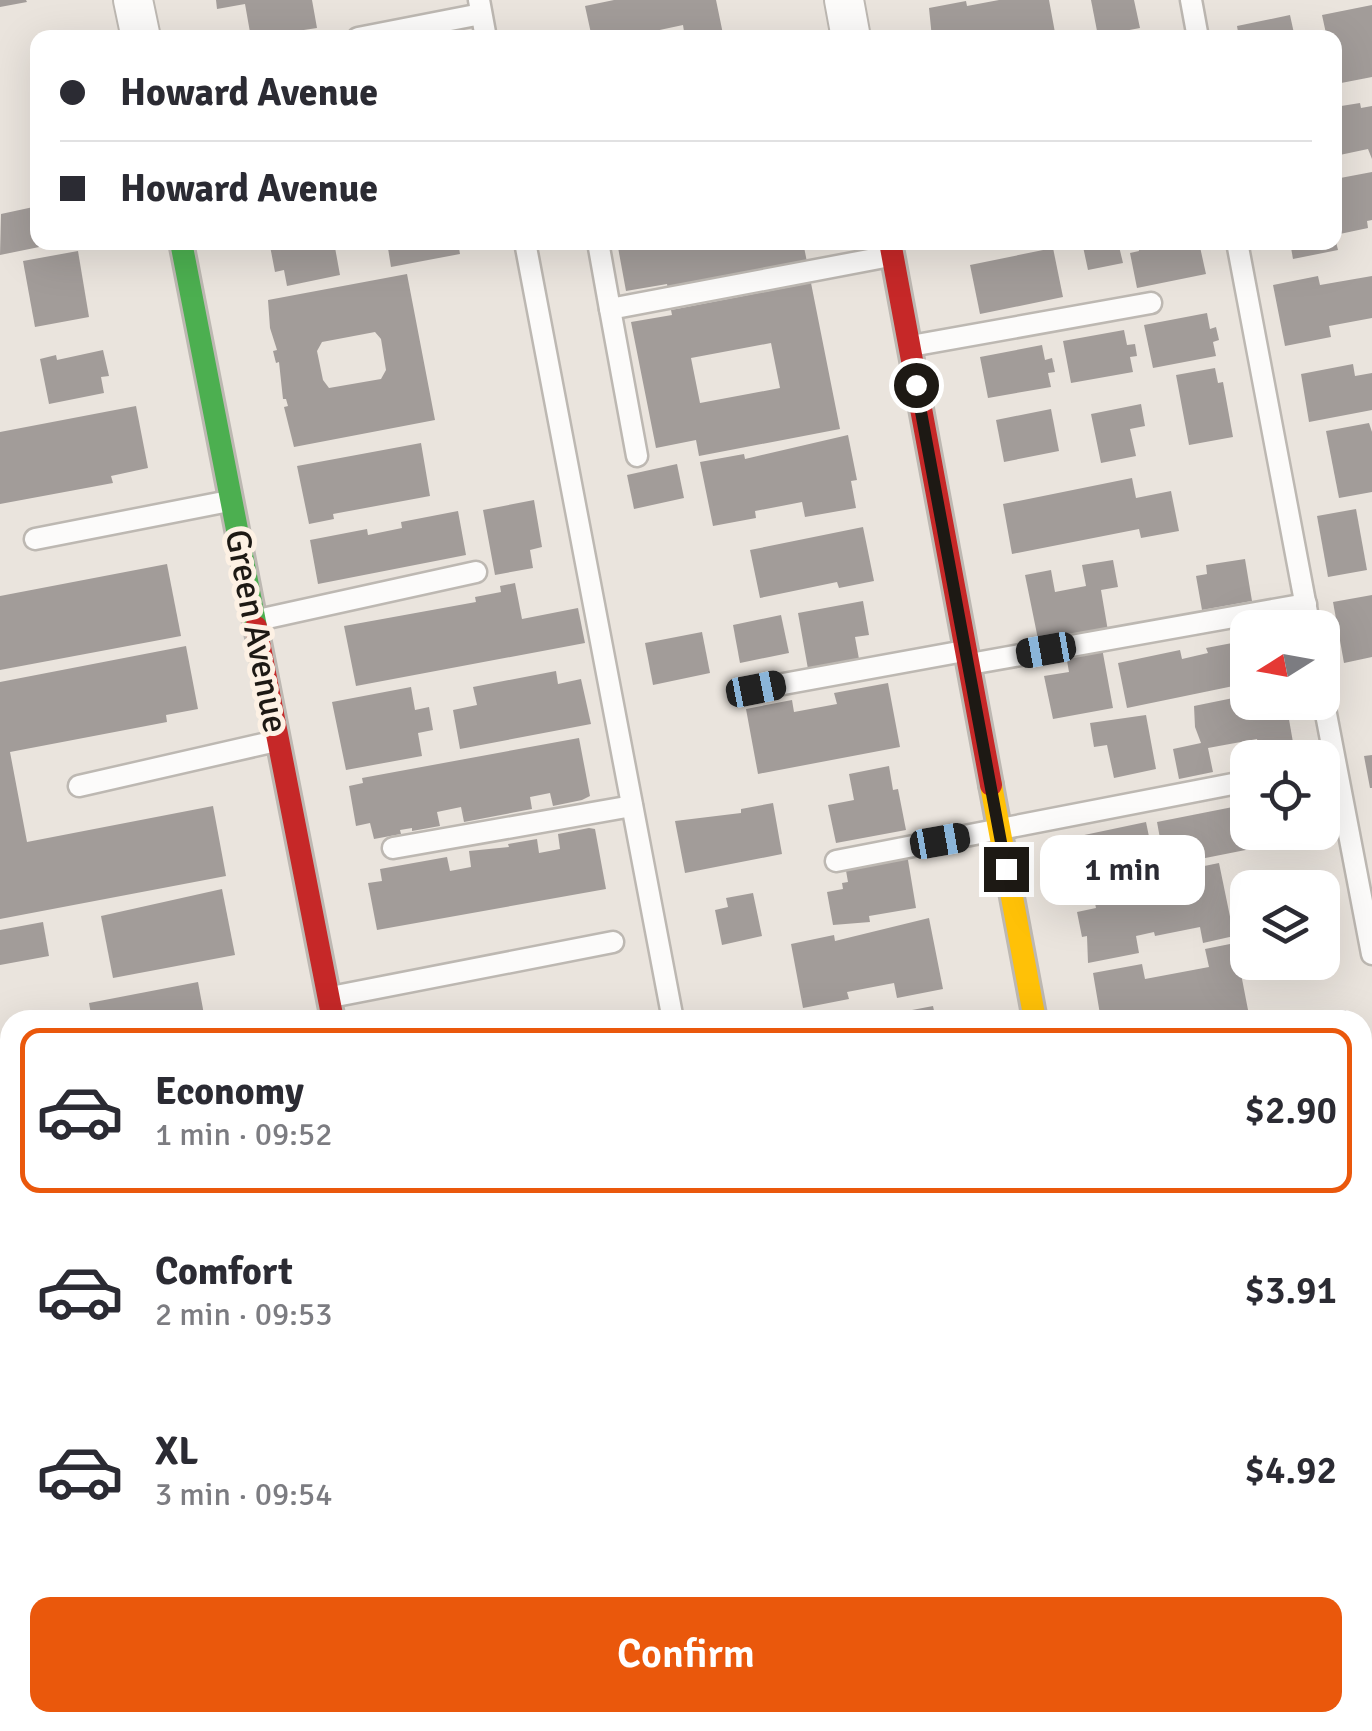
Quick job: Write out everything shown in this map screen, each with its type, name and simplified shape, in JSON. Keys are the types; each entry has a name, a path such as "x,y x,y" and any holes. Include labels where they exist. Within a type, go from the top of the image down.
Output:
{"street":[{"path":"134,0 140,30"},
{"path":"844,0 850,30"},
{"name":"Green Avenue","path":"183,250 331,1009"},
{"path":"891,250 1032,1010"}],"lane":[{"path":"1191,0 1197,30"},
{"path":"389,30 480,7"},
{"path":"527,250 671,1010"},
{"path":"599,250 637,456"},
{"path":"610,308 886,250"},
{"path":"1239,250 1307,610"},
{"path":"909,347 1150,303"},
{"path":"34,539 232,501"},
{"path":"255,620 476,572"},
{"path":"756,689 1306,604"},
{"path":"79,786 278,741"},
{"path":"836,861 1230,786"},
{"path":"393,848 632,806"},
{"path":"1340,814 1372,954"},
{"path":"331,1009 612,942"}],"building":[{"path":"0,0 26,0 27,2 0,7"},
{"path":"216,0 312,0 317,28 250,30 245,4 217,9"},
{"path":"614,0 716,0 722,30 684,30 683,25 660,30 590,30 585,6"},
{"path":"999,0 1049,0 1055,30 931,30 929,8 966,1 967,6"},
{"path":"1091,0 1134,0 1140,28 1097,30"},
{"path":"1372,5 1372,77 1342,83 1342,30 1325,30 1322,15"},
{"path":"1290,15 1293,30 1238,30 1237,26"},
{"path":"1342,106 1372,106 1372,159 1368,149 1342,155"},
{"path":"1372,172 1372,220 1367,221 1368,228 1342,234 1342,178"},
{"path":"30,208 30,249 0,255 1,214"},
{"path":"271,250 335,250 340,275 287,286 284,270 275,272"},
{"path":"388,250 459,250 460,254 391,267"},
{"path":"618,250 805,250 807,262 668,289 667,284 626,291"},
{"path":"1053,250 1063,297 980,314 970,265"},
{"path":"1084,250 1120,250 1123,263 1088,270"},
{"path":"1201,250 1206,274 1137,288 1130,253"},
{"path":"1291,250 1338,250 1293,259"},
{"path":"78,251 89,317 35,327 23,261"},
{"path":"407,274 435,420 294,447 279,362 276,363 273,351 277,350 268,300","holes":["375,332 381,339 386,370 381,379 329,388 323,380 317,351 322,342"]},
{"path":"1318,276 1320,285 1372,276 1372,318 1329,326 1331,337 1285,346 1273,285"},
{"path":"811,283 840,429 699,456 696,440 656,448 631,322 672,315 671,310","holes":["771,343 780,388 700,403 691,358"]},
{"path":"1207,313 1210,329 1216,327 1219,340 1213,342 1216,356 1153,368 1144,325"},
{"path":"1124,330 1127,345 1135,344 1137,356 1130,357 1133,372 1071,383 1063,341"},
{"path":"1042,345 1045,360 1052,358 1055,372 1048,373 1051,387 988,398 980,357"},
{"path":"103,350 109,376 101,377 104,393 49,404 40,359 56,355 57,360"},
{"path":"1353,364 1355,376 1372,373 1372,410 1309,422 1301,374"},
{"path":"1215,368 1218,383 1223,382 1233,437 1189,445 1176,375"},
{"path":"1141,404 1145,426 1130,429 1136,456 1101,463 1091,414"},
{"path":"136,406 148,468 111,476 113,483 0,504 0,432"},
{"path":"1051,409 1059,451 1004,462 996,420"},
{"path":"1369,423 1372,492 1339,498 1326,431"},
{"path":"848,435 857,480 851,481 856,508 805,517 802,502 755,511 756,518 713,526 700,462 744,454 745,459"},
{"path":"421,443 430,496 333,514 334,519 309,524 297,466"},
{"path":"677,464 684,498 634,509 627,475"},
{"path":"1132,478 1136,498 1171,491 1179,531 1141,538 1139,529 1012,554 1003,504"},
{"path":"534,500 542,547 530,550 533,568 495,575 483,510"},
{"path":"1356,509 1367,570 1328,577 1317,516"},
{"path":"458,511 466,555 318,584 310,540 367,529 368,535 402,528 401,522"},
{"path":"863,527 874,581 839,588 837,582 760,598 750,550"},
{"path":"1245,559 1252,601 1202,610 1196,576 1207,574 1206,565"},
{"path":"1113,560 1118,587 1101,590 1108,631 1039,644 1025,575 1051,570 1055,592 1086,586 1082,565"},
{"path":"167,564 181,636 0,670 0,596"},
{"path":"515,583 522,619 578,608 585,643 356,686 344,626 476,602 475,597 501,592 500,586"},
{"path":"1372,595 1372,657 1344,663 1340,610 1334,610 1333,602"},
{"path":"863,601 869,635 855,637 859,659 808,669 798,613"},
{"path":"781,615 789,653 740,663 733,625"},
{"path":"702,632 710,673 653,685 645,643"},
{"path":"1230,643 1230,687 1127,708 1118,663 1180,650 1182,659 1208,653 1206,648"},
{"path":"186,646 198,709 166,715 167,722 10,752 27,842 213,806 226,876 0,919 0,682"},
{"path":"1102,648 1113,708 1053,719 1044,676 1069,672 1066,655"},
{"path":"556,671 558,684 581,679 591,724 460,749 453,710 477,705 473,687"},
{"path":"888,683 900,747 758,774 746,709 792,700 794,712 837,704 834,693"},
{"path":"411,687 415,710 429,707 433,730 418,733 422,756 346,770 332,702"},
{"path":"1230,699 1230,720 1289,720 1293,740 1230,740 1230,744 1208,748 1213,772 1179,779 1173,749 1201,743 1194,706"},
{"path":"1146,715 1156,769 1114,778 1107,745 1094,747 1090,723"},
{"path":"579,738 590,796 582,800 553,806 550,793 530,797 532,809 464,822 461,807 437,812 440,826 400,830 401,834 374,839 370,823 356,826 349,786 363,783 362,778"},
{"path":"1372,755 1372,788 1370,788 1364,756"},
{"path":"889,766 906,830 836,843 828,805 854,800 849,774"},
{"path":"773,803 782,854 685,873 675,821 741,813 741,809"},
{"path":"1230,808 1230,850 1246,850 1165,866 1157,822"},
{"path":"1146,822 1154,861 1133,865 1134,870 1079,882 1070,838"},
{"path":"595,829 606,889 377,930 368,883 382,881 380,869 447,857 450,871 471,867 469,851 509,847 508,844 537,839 539,853 560,849 558,834"},
{"path":"907,854 916,908 869,916 870,922 833,925 827,892 843,889 842,883 848,882 845,865"},
{"path":"1219,863 1230,937 1203,943 1200,927 1155,936 1154,932 1136,936 1139,953 1088,963 1087,936 1082,937 1077,912 1096,908 1092,889"},
{"path":"222,889 235,955 113,978 101,916"},
{"path":"753,893 762,936 722,945 715,910 728,907 726,898"},
{"path":"929,918 943,989 897,998 894,983 847,992 849,999 803,1008 791,944 834,935 835,941"},
{"path":"43,922 49,956 0,965 0,930"},
{"path":"1230,944 1230,980 1242,980 1248,1010 1099,1010 1093,973 1142,964 1145,979 1209,967 1205,949"},
{"path":"198,982 203,1010 90,1010 89,1003"}],"traffic: fast":[{"path":"183,250 256,627"}],"traffic: slow":[{"path":"991,785 1033,1010"}],"traffic: jam":[{"path":"891,250 991,785"},
{"path":"256,627 331,1010"}],"route":[{"path":"916,385 1006,869"}]}
